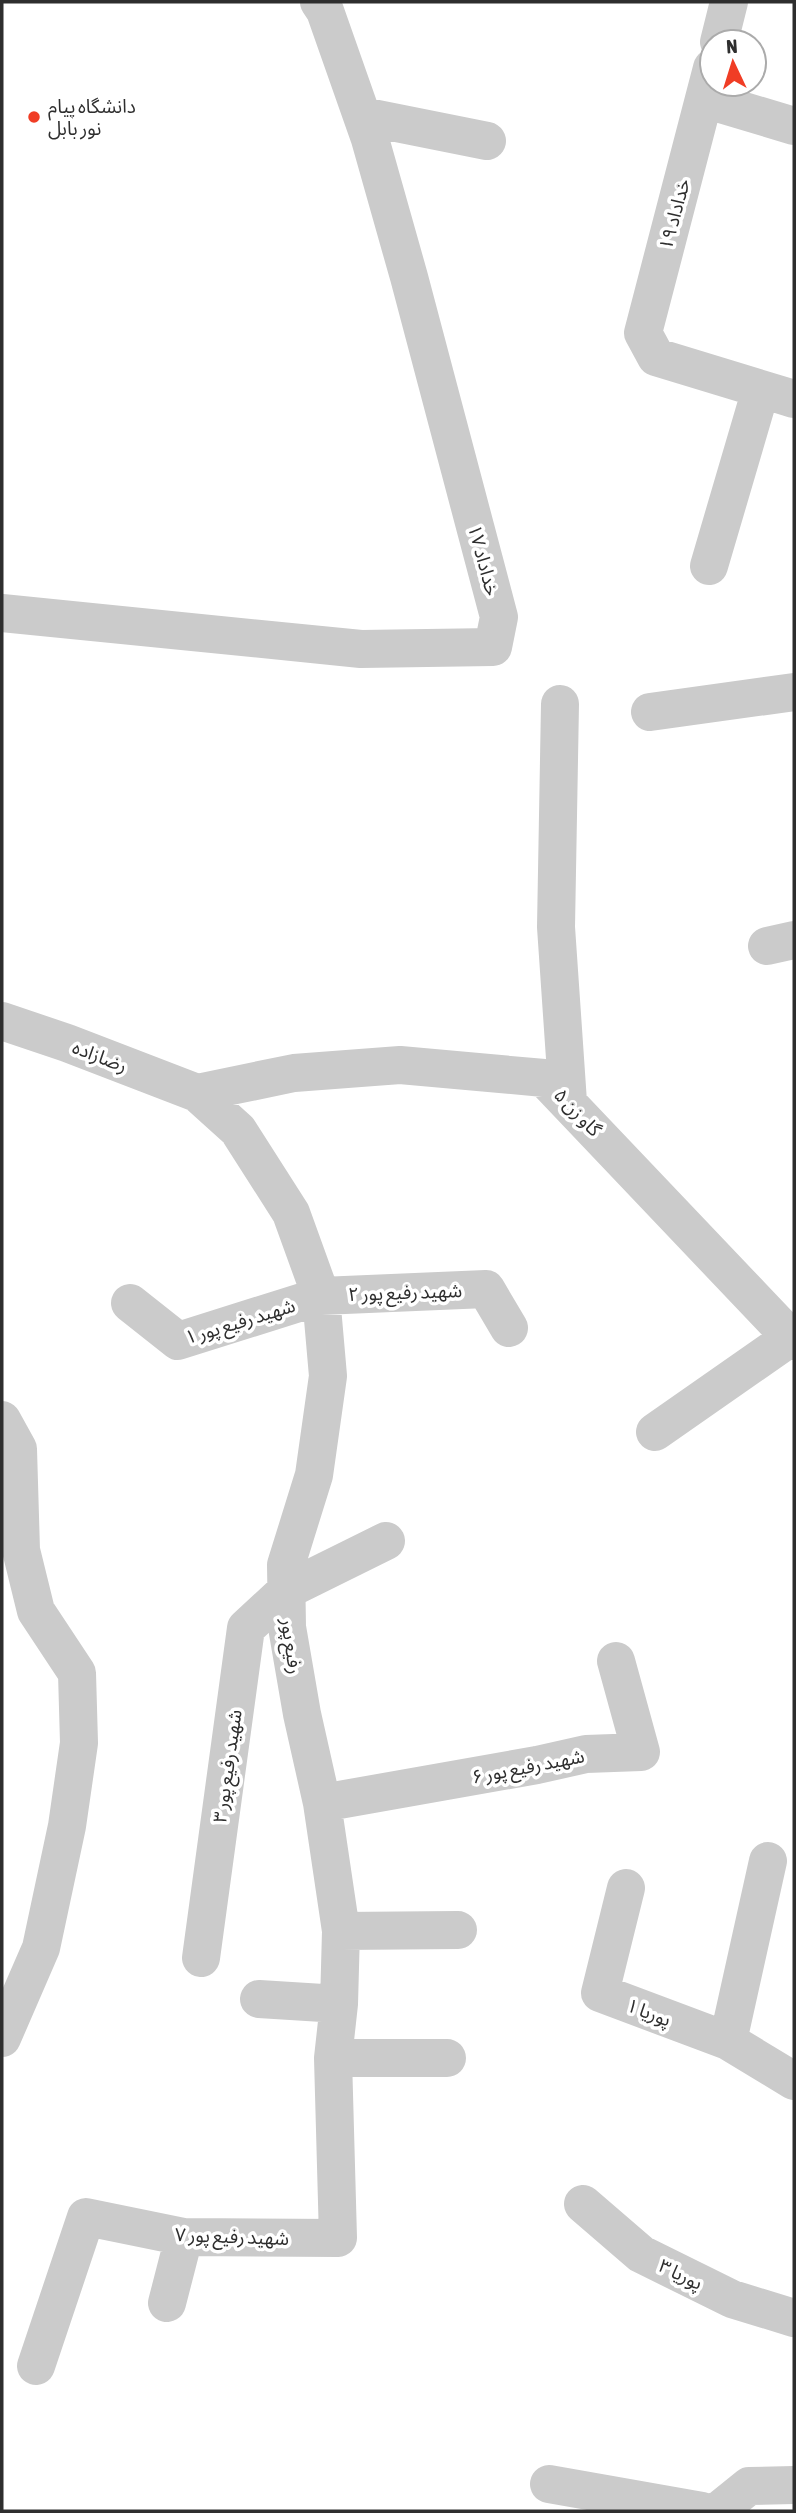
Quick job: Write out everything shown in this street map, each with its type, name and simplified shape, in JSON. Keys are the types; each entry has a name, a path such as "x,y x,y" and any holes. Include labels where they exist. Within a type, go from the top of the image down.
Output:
{"street":[{"name":"خداداد ۱۷","path":"2,613 361,649 494,647 499,617 409,277 362,116 325,11 319,2"},
{"path":"722,28 729,2"},
{"name":"خداداد ۱۹","path":"704,98 643,333 656,357 778,394"},
{"path":"737,98 794,126"},
{"path":"362,116 486,141"},
{"path":"709,566 778,394"},
{"path":"650,712 794,692"},
{"path":"560,704 556,927 568,1102"},
{"name":"رضازاده","path":"2,1021 197,1093"},
{"name":"گاو زن ۵","path":"197,1093 294,1073 400,1065 544,1078 794,1338"},
{"name":"رفیع پور","path":"197,1093 239,1130 291,1213 321,1296 328,1376 314,1475 286,1565 287,1627 302,1714 322,1803 341,1931 339,2004 333,2058 338,2238"},
{"name":"شهید رفیع پور ۲","path":"321,1296 486,1289 509,1328"},
{"name":"شهید رفیع پور ۱","path":"130,1303 178,1340 321,1296"},
{"path":"655,1432 794,1338"},
{"path":"2,1420 18,1449 21,1550 36,1611 77,1673 79,1743 67,1826 41,1948 2,2038"},
{"name":"شهید رفیع پور ۳","path":"201,1958 246,1628 287,1590 386,1541"},
{"name":"شهید رفیع پور ۶","path":"322,1803 586,1754 641,1752 616,1661"},
{"path":"728,2041 768,1861"},
{"name":"پوریا ۱","path":"626,1888 600,1993 728,2041 794,2081"},
{"path":"341,1931 458,1930"},
{"path":"259,1999 339,2004"},
{"path":"333,2058 447,2058"},
{"name":"پوریا ۳","path":"583,2204 641,2254 732,2299 794,2318"},
{"name":"شهید رفیع پور ۷","path":"36,2366 86,2217 184,2237 338,2238"},
{"path":"167,2303 184,2237"},
{"path":"550,2484 702,2511"},
{"path":"718,2511 749,2486 794,2485"}],"place":[{"name":"دانشگاه پیام نور بابل","path":"34,117"}]}
